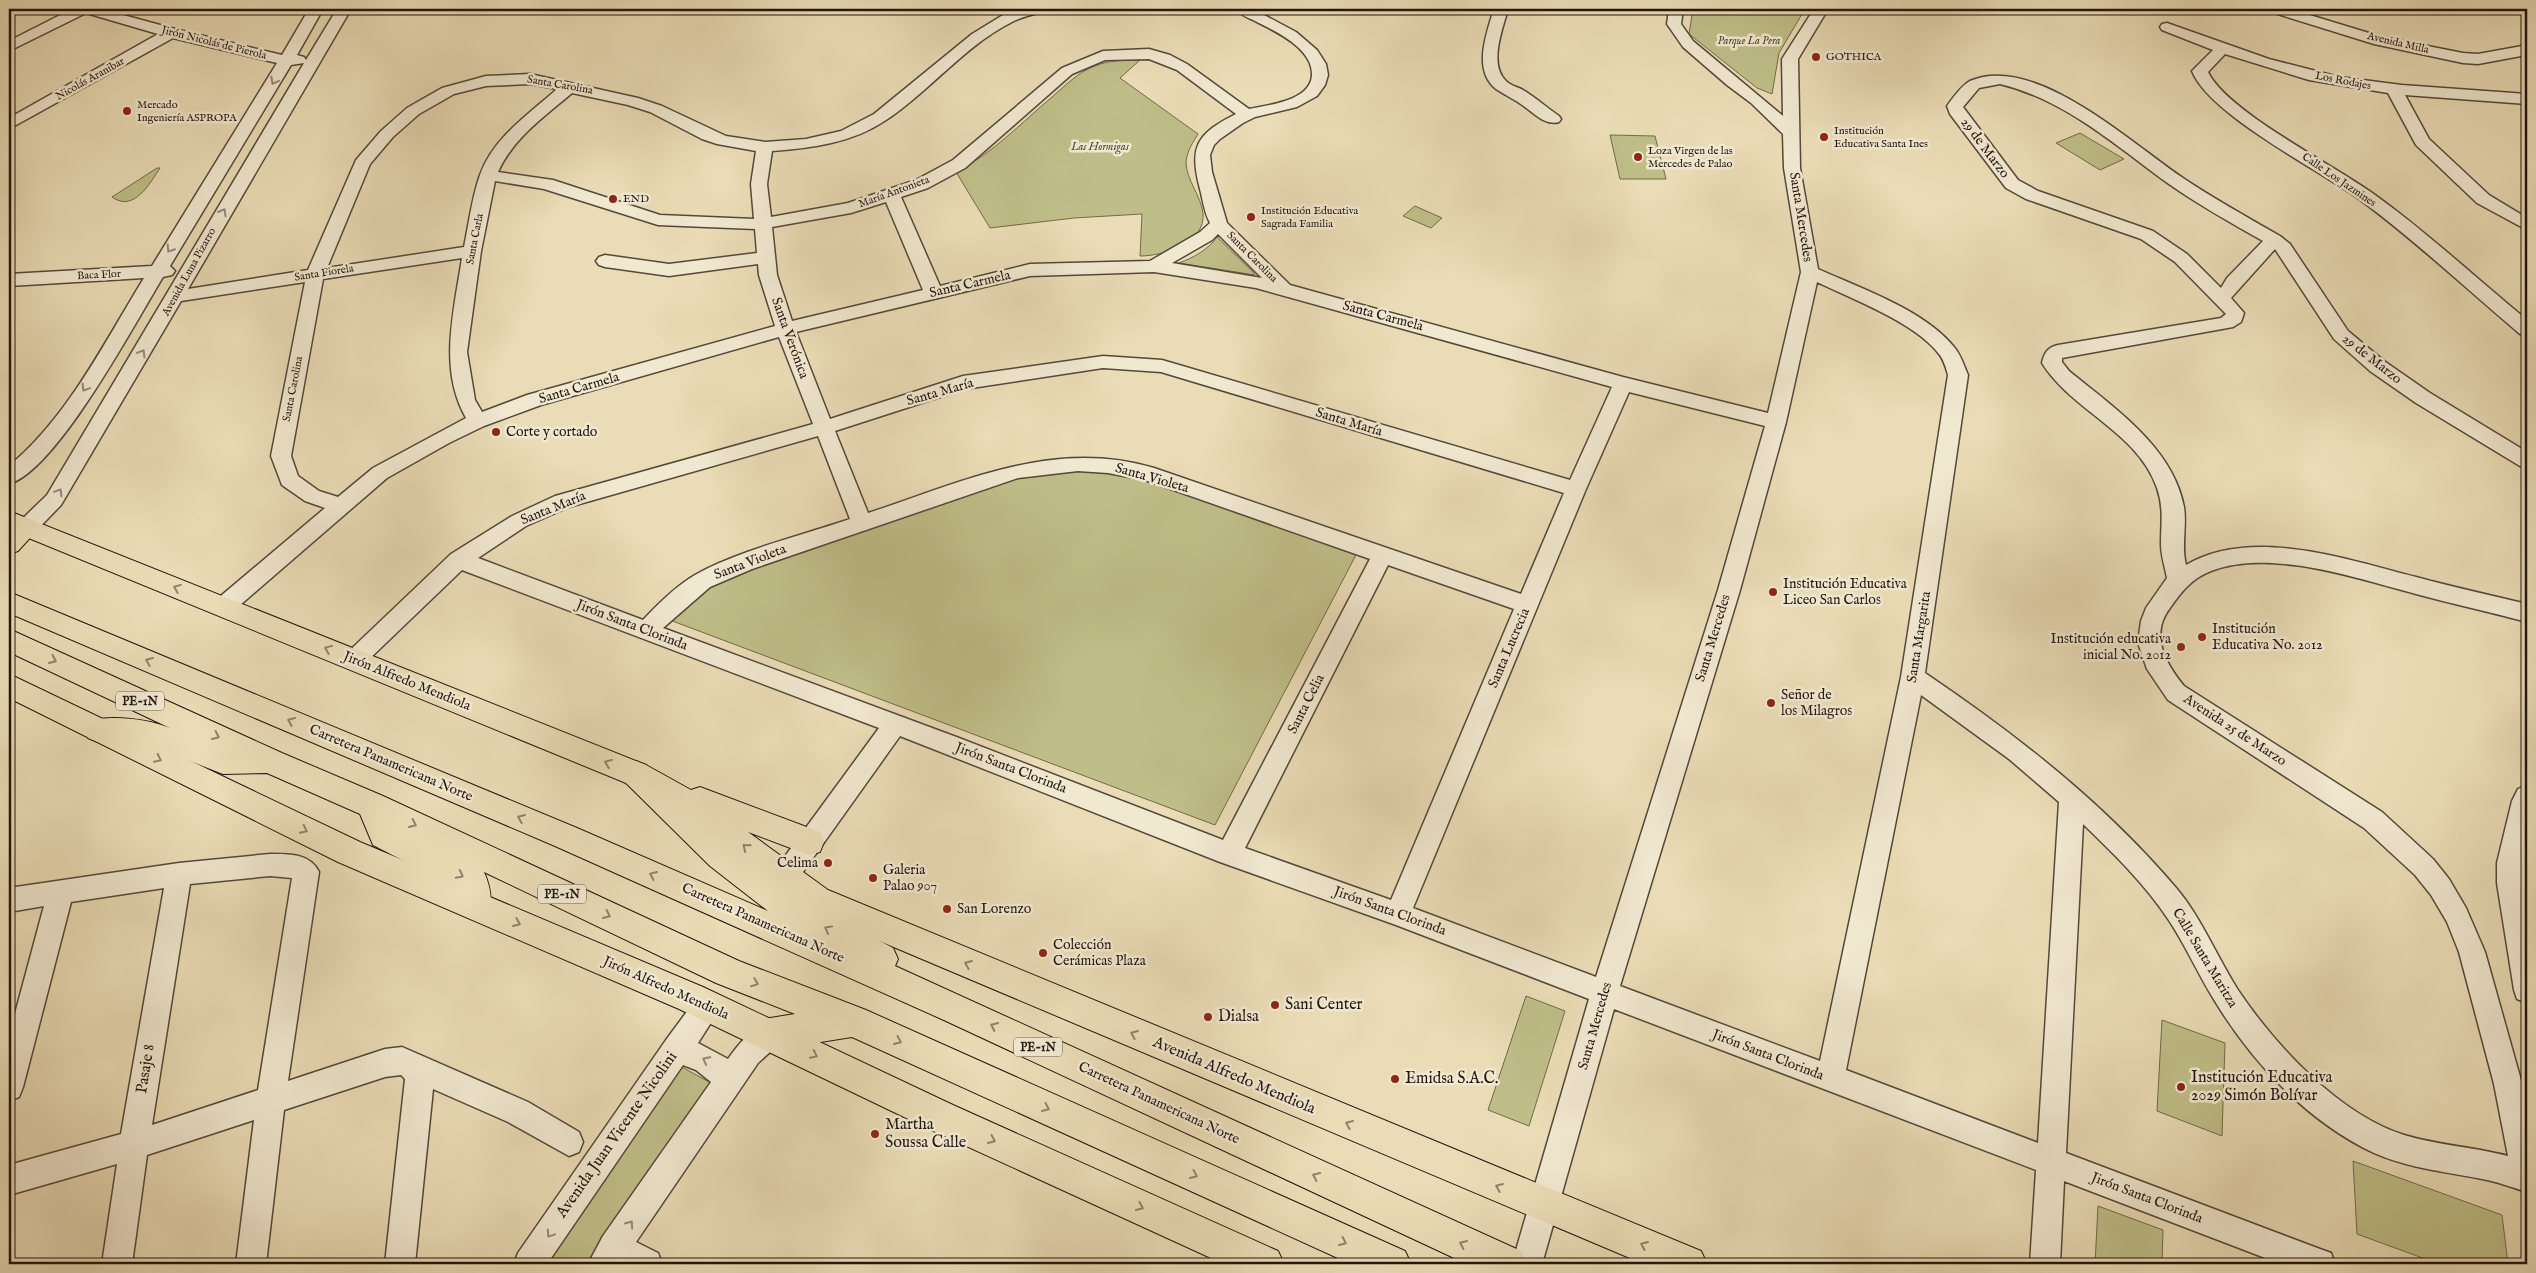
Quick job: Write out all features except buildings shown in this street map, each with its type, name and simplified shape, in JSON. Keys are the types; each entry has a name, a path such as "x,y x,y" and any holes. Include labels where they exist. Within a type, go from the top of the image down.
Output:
{"main road":[{"name":"Jirón Alfredo Mendiola","path":"15,531 224,606 642,777 695,808 784,878"},
{"name":"Carretera Panamericana Norte","path":"9,602 566,837 958,1010 1508,1264"},
{"name":"PE-1N","path":"9,640 272,762 372,805 728,972 854,1021 1392,1264"},
{"path":"9,685 98,730 154,734 223,762 272,762"},
{"name":"Jirón Alfredo Mendiola","path":"98,730 349,852 770,1034"},
{"path":"642,777 711,847 752,881 803,914 919,980 958,1010"},
{"path":"642,777 809,842"},
{"path":"372,805 384,836 472,881 476,906"},
{"name":"Avenida Alfredo Mendiola","path":"784,878 817,900 855,917 1544,1206 1575,1216 1688,1264"},
{"path":"770,1034 854,1021"},
{"path":"770,1034 941,1117 1265,1264"}],"street":[{"name":"Jirón Nicolás de Pierola","path":"84,9 171,33 286,60 315,58"},
{"path":"9,47 84,9"},
{"name":"Avenida Luna Pizarro","path":"9,477 38,452 63,424 251,122 316,9"},
{"name":"Avenida Luna Pizarro","path":"15,531 54,500 177,296 189,270 344,9"},
{"name":"Santa Carolina","path":"341,506 312,496 289,480 281,456 315,274 362,163 387,134 413,111 448,91 486,81 530,79 570,86 656,109 708,136 723,141 765,147 806,144 847,134 880,117 977,37 1008,18 1036,9"},
{"name":"Santa Carolina","path":"1243,9 1286,32 1303,45 1314,56 1320,73 1315,89 1303,98 1283,107 1247,115 1221,130 1206,144 1201,157 1218,223 1284,289"},
{"path":"1501,9 1490,54 1491,65 1499,83 1519,94 1530,104 1553,119"},
{"path":"1676,9 1674,24 1688,44 1732,82 1757,100 1792,133"},
{"name":"Santa Mercedes","path":"1527,1264 1605,992 1729,590 1776,422 1810,272 1792,168 1790,58 1821,9"},
{"name":"Avenida Milla","path":"2276,9 2379,41 2463,58 2478,59 2526,49"},
{"name":"Los Rodajes","path":"2167,27 2279,67 2394,90 2527,99"},
{"name":"Nicolás Aranibar","path":"9,124 171,33"},
{"name":"Calle Los Jazmines","path":"2223,48 2200,71 2202,76 2224,100 2253,123 2370,198 2527,330"},
{"name":"María Antonieta","path":"488,175 547,184 658,220 761,224 844,210 922,184 959,164 1067,71 1103,56 1149,54 1165,58 1182,67 1247,115"},
{"name":"29 de Marzo","path":"2178,578 2172,546 2173,507 2168,488 2156,466 2138,444 2062,376 2052,364 2052,356 2058,351 2067,349 2226,323 2234,318 2235,312 2181,258 2147,235 2096,215 2032,195 2012,184 1956,111 1955,106 1962,93 1974,84 1999,79 2012,80 2041,91 2087,116 2176,181 2274,240 2284,248 2341,336 2377,366 2423,398 2527,461"},
{"name":"Santa Carla","path":"477,421 465,400 458,352 472,251 488,175 496,158 516,134 570,86"},
{"path":"2394,90 2422,142 2483,199 2527,225"},
{"path":"1757,100 1790,100"},
{"name":"Santa Verónica","path":"765,147 759,184 761,224 768,275 785,329 861,521"},
{"path":"892,195 933,292"},
{"path":"1154,266 1206,236 1218,223"},
{"path":"2220,297 2227,292 2233,282 2274,240"},
{"name":"Santa Fiorela","path":"177,296 472,251"},
{"path":"605,261 668,270 766,257"},
{"name":"Santa Carmela","path":"224,606 380,472 477,421 534,400 785,329 1030,270 1154,266 1257,282 1623,384 1776,422"},
{"name":"Baca Flor","path":"12,283 189,270"},
{"name":"Santa Margarita","path":"1810,272 1906,319 1933,337 1948,353 1958,375 1913,677 1830,1078"},
{"name":"Santa María","path":"355,659 459,560 519,520 562,501 823,428 963,383 1103,362 1162,366 1576,490"},
{"name":"Santa Lucrecia","path":"1398,914 1527,605 1623,384"},
{"name":"Santa Violeta","path":"647,630 665,611 702,581 744,563 861,521 1017,471 1068,464 1108,466 1147,473 1527,605"},
{"name":"Santa Celia","path":"1230,854 1382,554"},
{"name":"Avenida 25 de Marzo","path":"2526,1176 2508,1084 2484,992 2472,952 2457,916 2440,887 2424,867 2373,820 2176,693 2159,672 2148,644 2149,626 2166,590 2178,578 2212,562 2232,557 2265,554 2339,564 2527,614"},
{"name":"Jirón Santa Clorinda","path":"459,560 951,745 1230,854 1398,914 2320,1264"},
{"name":"Calle Santa Maritza","path":"1913,677 1982,724 2026,757 2072,798 2139,864 2171,902 2228,997 2261,1044 2298,1082 2333,1111 2367,1134 2400,1150 2433,1158 2496,1166 2526,1176"},
{"path":"784,878 894,725"},
{"path":"2527,796 2524,801 2510,863 2510,883 2527,990"},
{"path":"2045,1264 2072,798"},
{"path":"9,900 179,874 270,865 293,865 306,872 271,1098 251,1264"},
{"name":"Pasaje 8","path":"117,1264 134,1145 179,874"},
{"path":"9,1084 61,891"},
{"name":"Avenida Juan Vicente Nicolini","path":"529,1264 707,1007"},
{"path":"647,1264 609,1255 748,1053 770,1034"},
{"path":"676,1050 698,1056 713,1063 721,1069 728,1082"},
{"path":"9,1180 134,1145 271,1098 385,1063 402,1061 518,1112 570,1142"},
{"path":"400,1264 419,1092 419,1078 412,1064"}],"green space":[{"name":"Parque La Pera","path":"1693,9 1805,9 1779,53 1772,94 1757,88 1689,34"},
{"name":"Las Hormigas","path":"1140,60 1120,78 1198,134 1189,150 1186,162 1188,175 1202,207 1202,224 1198,233 1181,246 1170,251 1140,256 1142,214 1074,218 990,228 956,172 994,147 1083,72 1106,63"},
{"path":"2080,133 2124,159 2100,170 2056,143"},
{"name":"Loza Virgen de las Mercedes de Palao","path":"1610,135 1655,136 1666,179 1620,179"},
{"path":"157,168 160,168 146,188 134,199 120,201 112,197"},
{"path":"1415,206 1442,218 1431,228 1403,216"},
{"path":"1217,237 1255,275 1179,263 1200,253"},
{"path":"1100,469 1142,478 1357,553 1215,825 667,619 708,584 1019,475"},
{"path":"1526,996 1565,1011 1529,1126 1488,1110"},
{"path":"2162,1020 2225,1043 2222,1136 2157,1111"},
{"path":"680,1066 711,1083 590,1264 546,1264"},
{"path":"2353,1161 2502,1215 2508,1264 2439,1264 2357,1234"},
{"path":"2098,1206 2163,1230 2162,1264 2095,1264"}],"place":[{"name":"GOTHICA","path":"1816,57"},
{"name":"Mercado Ingeniería ASPROPA","path":"127,111"},
{"name":"Institución Educativa Santa Ines","path":"1824,137"},
{"name":"Loza Virgen de las Mercedes de Palao","path":"1638,157"},
{"name":"END","path":"613,199"},
{"name":"Institución Educativa Sagrada Familia","path":"1251,217"},
{"name":"Corte y cortado","path":"496,432"},
{"name":"Institución Educativa Liceo San Carlos","path":"1773,592"},
{"name":"Institución Educativa No. 2012","path":"2202,637"},
{"name":"Institución educativa inicial No. 2012","path":"2181,647"},
{"name":"Señor de los Milagros","path":"1771,703"},
{"name":"Celima","path":"828,863"},
{"name":"Galeria Palao 907","path":"873,878"},
{"name":"San Lorenzo","path":"947,909"},
{"name":"Colección Cerámicas Plaza","path":"1043,953"},
{"name":"Sani Center","path":"1275,1005"},
{"name":"Dialsa","path":"1208,1017"},
{"name":"Emidsa S.A.C.","path":"1395,1079"},
{"name":"Institución Educativa 2029 Simón Bolívar","path":"2181,1087"},
{"name":"Martha Soussa Calle","path":"875,1134"}]}
